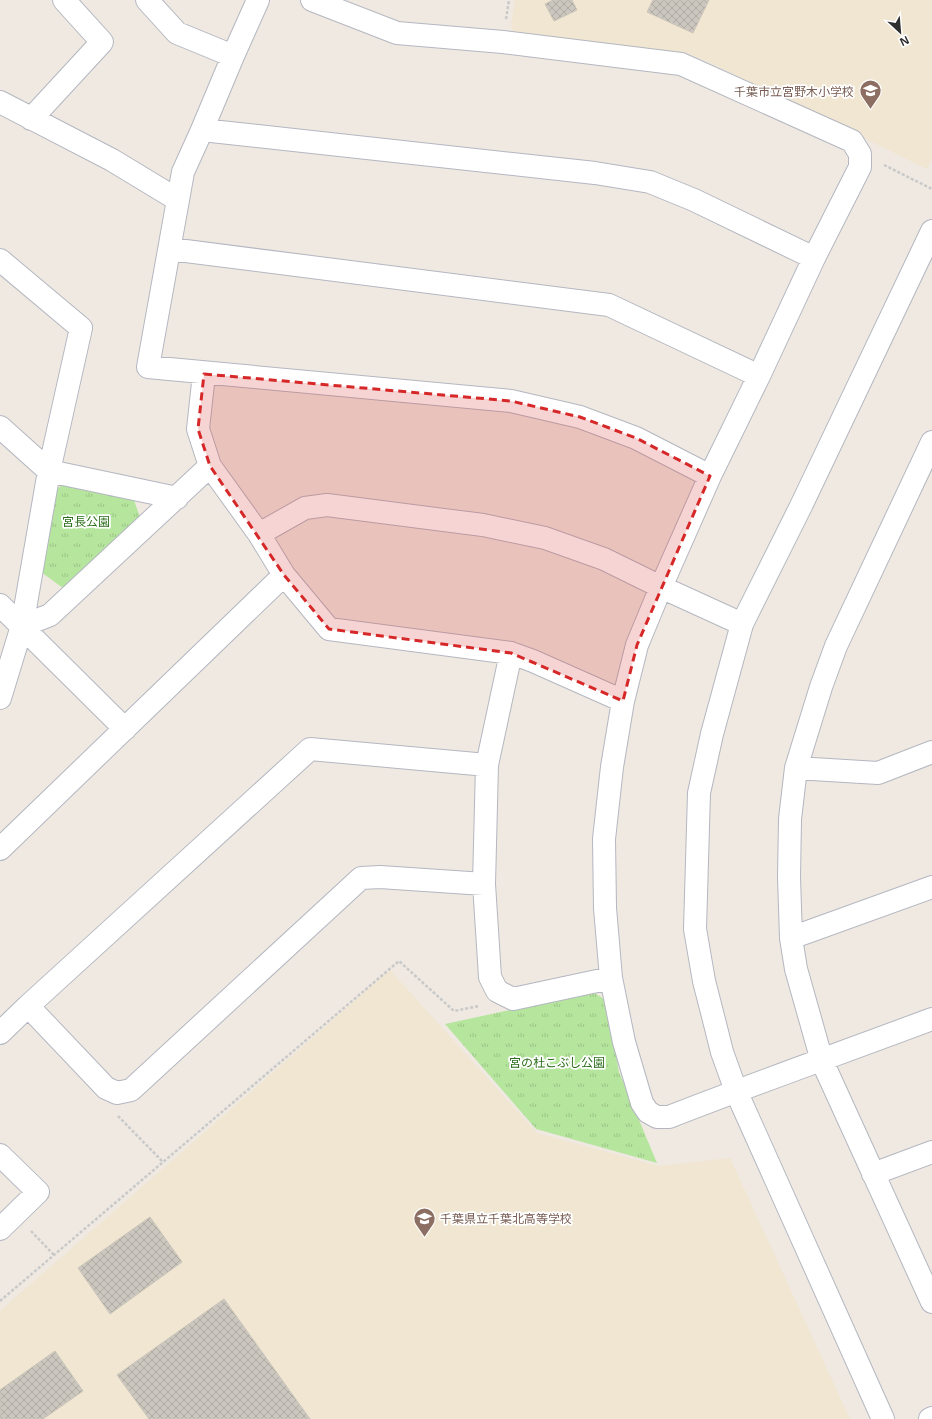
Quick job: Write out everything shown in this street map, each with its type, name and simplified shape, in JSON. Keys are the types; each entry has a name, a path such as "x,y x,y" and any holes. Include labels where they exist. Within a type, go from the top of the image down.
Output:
{"street":[{"path":"31,119 102,42 64,0"},
{"path":"147,0 177,33 233,56"},
{"path":"258,0 183,172 148,368 511,401 580,417 636,438 710,476"},
{"path":"312,0 397,33 503,42 681,64 852,141 860,154 860,167 814,258 760,376 710,476 661,587 638,645 624,701 612,767 604,839 605,908 611,978 624,1042 642,1103 648,1112 657,1117 668,1117 932,1019"},
{"path":"0,102 31,119 49,126 112,160 178,200"},
{"path":"202,130 595,173 650,182 694,200 814,258"},
{"path":"883,1419 736,1091 722,1052 704,981 695,929 699,793 712,734 742,624 801,506 932,232"},
{"path":"170,249 610,305 760,376"},
{"path":"0,260 81,328 49,471 22,626 0,698"},
{"path":"204,374 198,429 210,466 259,534 284,575 329,629 510,653 533,660 624,701"},
{"path":"0,428 49,471 177,498"},
{"path":"929,1289 873,1174 822,1060 796,969 791,938 788,877 790,819 796,768 821,687 836,646 932,442"},
{"path":"22,626 50,615 210,466"},
{"path":"259,534 305,508 327,505 483,525 545,538 604,559 742,624"},
{"path":"0,849 284,575"},
{"path":"0,606 125,729"},
{"path":"510,653 486,765 484,884 490,977 497,991 513,998 611,978"},
{"path":"0,1033 310,748 486,765"},
{"path":"796,768 878,773 932,752"},
{"path":"28,1006 106,1088 117,1093 131,1090 361,878 380,877 484,884"},
{"path":"791,938 932,887"},
{"path":"873,1174 932,1152"},
{"path":"0,1155 38,1192 7,1222"}],"path":[{"path":"860,154 932,189"},
{"path":"0,1301 398,961 454,1011 513,998"},
{"path":"7,1222 54,1255"}],"highlighted area":[{"path":"204,374 511,401 580,417 636,438 710,476 637,645 623,701 511,653 329,629 284,575 210,466 198,429"}],"shaded area":[{"name":"千葉市立宮野木小学校","path":"515,0 932,0 932,159 927,169 711,63 685,53 513,33 511,25"},
{"name":"千葉県立千葉北高等学校","path":"390,970 537,1133 659,1166 730,1158 850,1419 0,1419 0,1311"}],"green space":[{"name":"宮長公園","path":"67,482 132,495 140,517 67,591 41,572 55,490"},
{"name":"宮の杜こぶし公園","path":"593,992 607,1001 619,1072 657,1163 536,1129 445,1024"}],"building":[{"path":"553,0 572,0 577,10 554,21 545,4"},
{"path":"653,0 709,0 693,33 647,12"},
{"path":"150,1217 182,1262 110,1314 78,1268"},
{"path":"224,1299 310,1419 149,1419 117,1375"},
{"path":"55,1351 83,1391 43,1419 0,1419 0,1390"}],"place":[{"name":"千葉市立宮野木小学校","path":"870,110"},
{"name":"千葉県立千葉北高等学校","path":"425,1238"}]}
